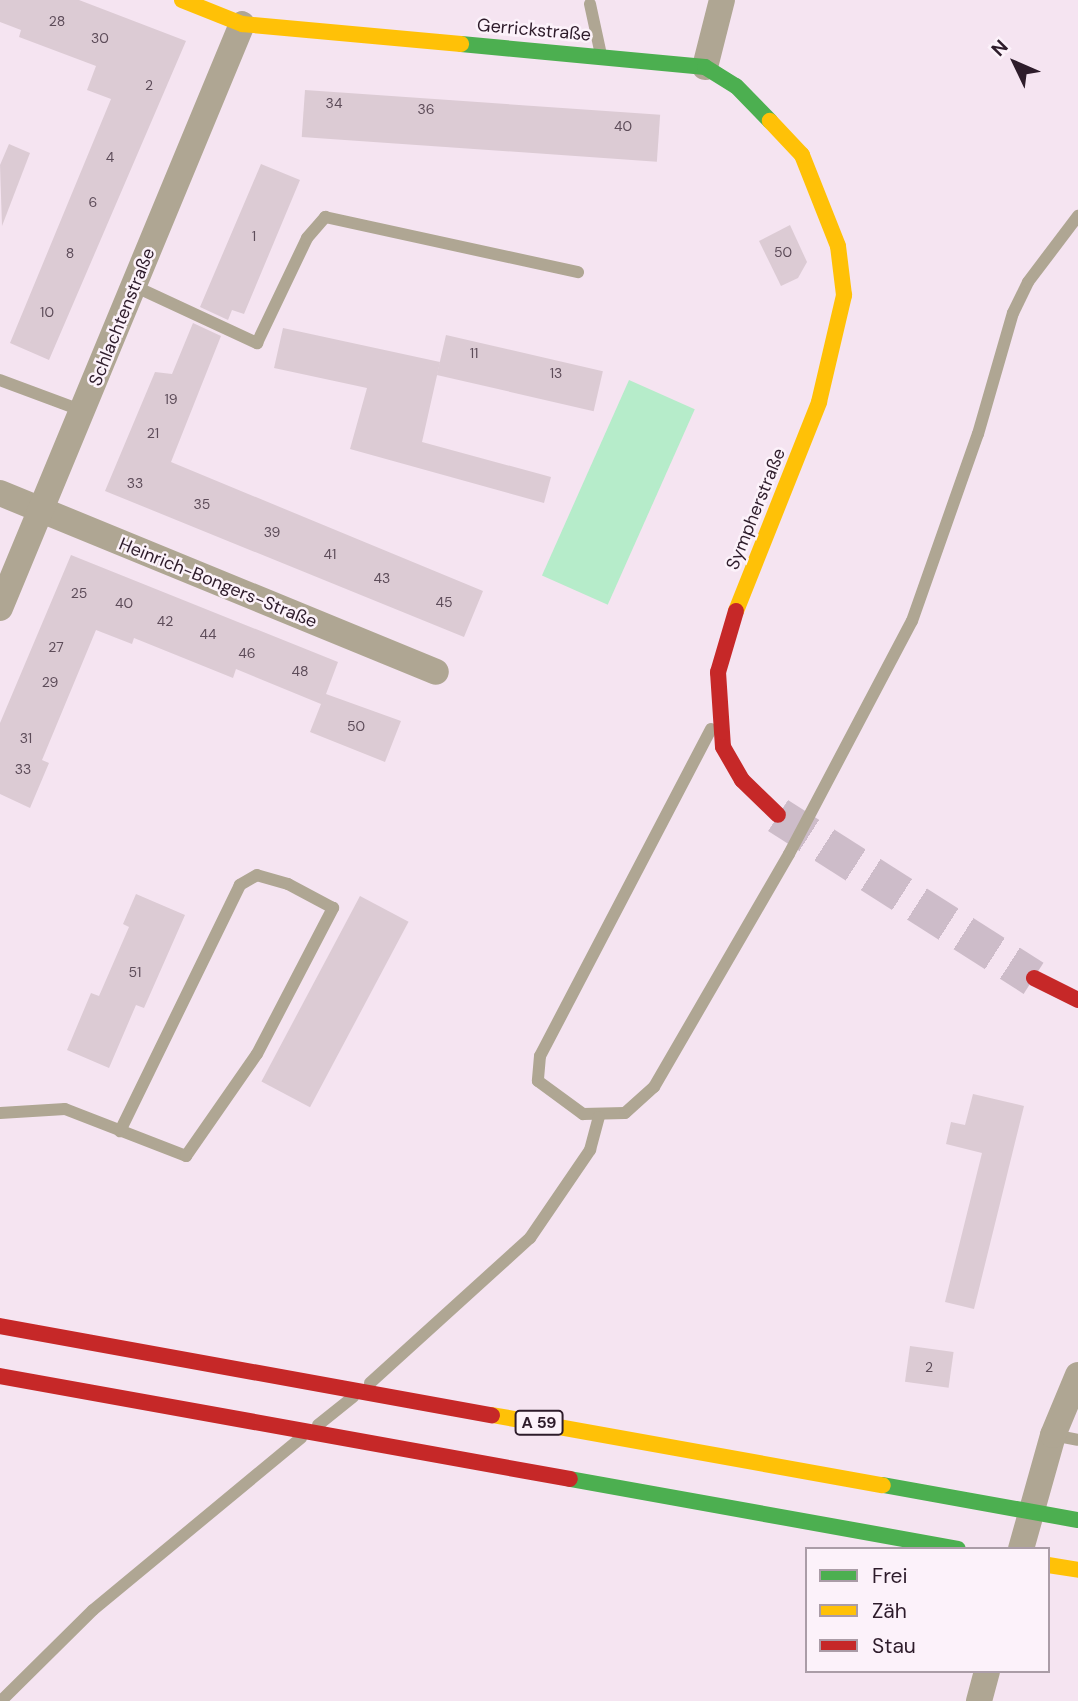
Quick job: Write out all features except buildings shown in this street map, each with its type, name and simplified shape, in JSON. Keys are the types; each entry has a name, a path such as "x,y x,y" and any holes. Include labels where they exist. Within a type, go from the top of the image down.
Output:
{"main road":[{"name":"Gerrickstraße","path":"182,0 242,24 601,55 705,67 736,86 802,155 824,200"},
{"name":"Sympherstraße","path":"778,815 742,780 723,747 718,672 728,631 818,402 844,295 838,246 824,200"},
{"path":"1034,978 1078,1000"},
{"name":"A 59","path":"0,1326 1078,1520"},
{"path":"0,1376 947,1547"},
{"path":"1050,1565 1078,1570"}],"street":[{"path":"705,67 722,0"},
{"name":"Schlachtenstraße","path":"0,608 242,24"},
{"name":"Heinrich-Bongers-Straße","path":"0,493 436,672"},
{"path":"1022,1547 1065,1437 1078,1375"},
{"path":"979,1701 986,1673"}],"lane":[{"path":"590,4 601,55"},
{"path":"719,713 540,1056 538,1081 549,1094 599,1117 625,1113 654,1087 848,745 912,621 978,434 1013,313 1028,282 1078,216"},
{"path":"134,286 257,342 307,238 325,217 578,272"},
{"path":"0,380 83,411"},
{"path":"0,1113 65,1109 121,1131 186,1156 257,1054 332,908 288,884 257,875 240,884 121,1131"},
{"path":"1,1701 93,1610 415,1347 530,1238 590,1150 599,1117"}],"green space":[{"path":"629,380 695,409 608,605 542,575"}],"tunnel":[{"path":"778,815 1034,978"}],"traffic: fast":[{"path":"461,44 705,67 736,86 770,121"},
{"path":"570,1479 947,1547"},
{"path":"883,1485 1078,1520"}],"traffic: slow":[{"path":"182,0 242,24 461,44"},
{"path":"736,611 819,402 844,295 838,246 802,155 770,121"},
{"path":"492,1415 883,1485"},
{"path":"1050,1565 1078,1570"}],"traffic: jam":[{"path":"736,611 718,672 723,747 742,780 778,815"},
{"path":"1034,978 1078,1000"},
{"path":"0,1326 492,1415"},
{"path":"0,1376 570,1479"}]}
